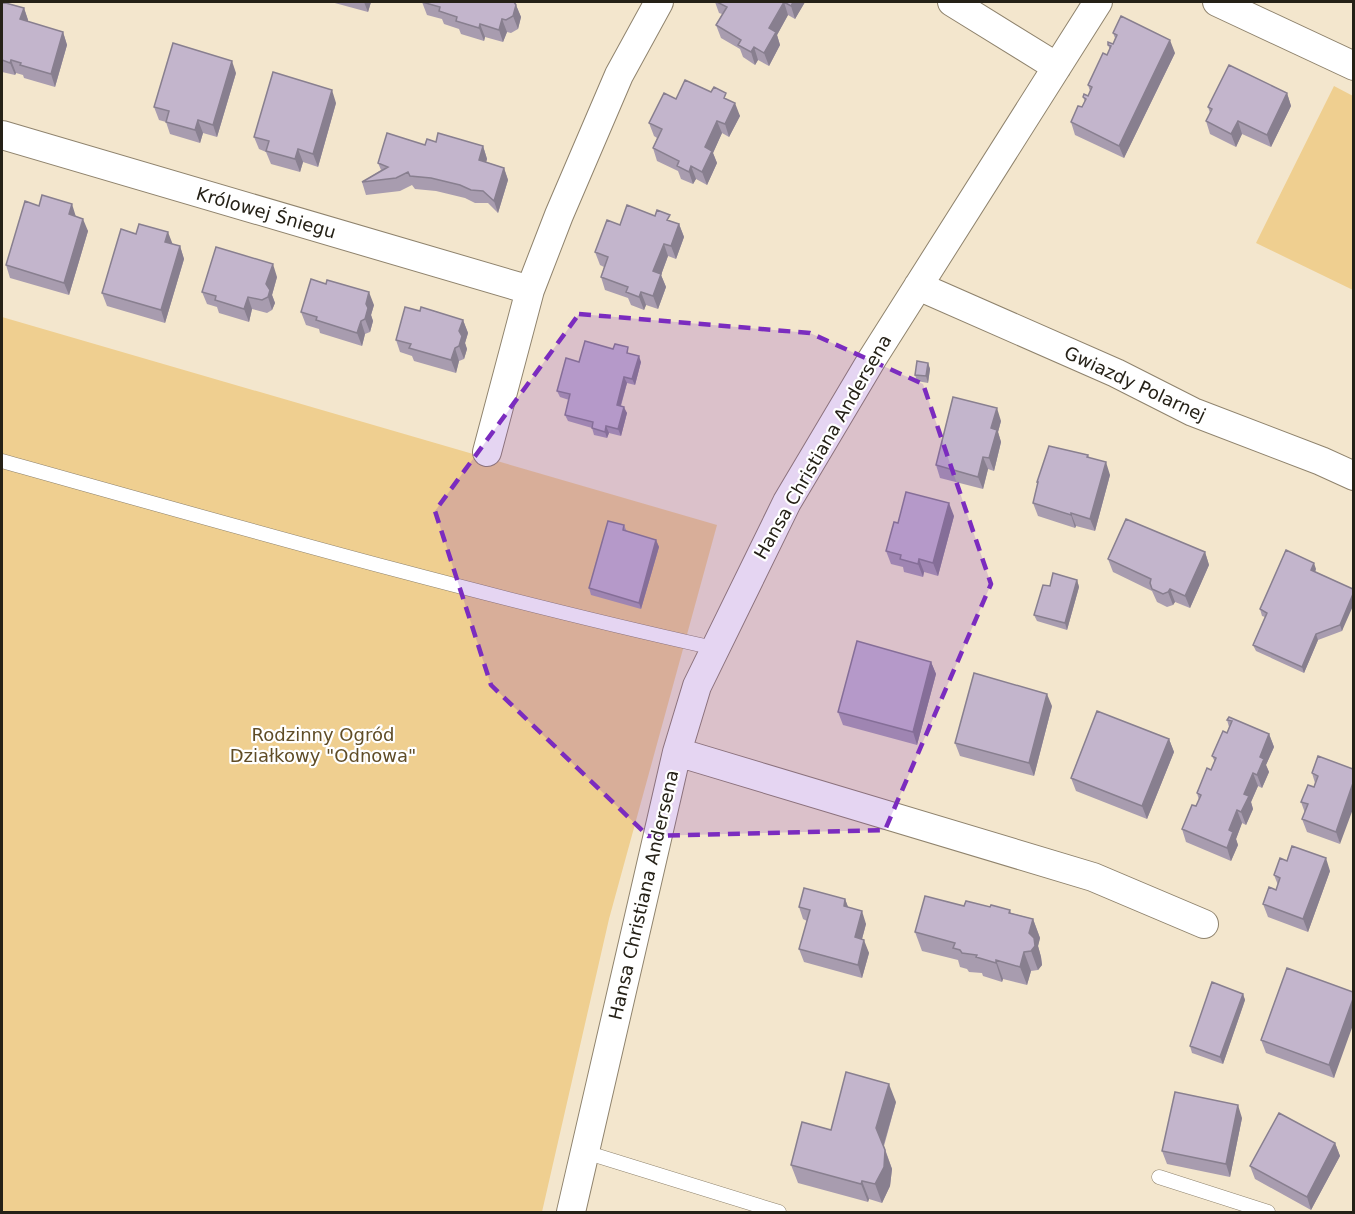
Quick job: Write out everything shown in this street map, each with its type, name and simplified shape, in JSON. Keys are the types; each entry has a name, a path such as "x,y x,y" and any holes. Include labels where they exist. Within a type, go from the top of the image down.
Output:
{"street":[{"path":"487,452 531,290 563,204 618,75 659,2"},
{"path":"952,2 1057,67"},
{"name":"Hansa Christiana Andersena","path":"571,1212 677,752 697,686 787,502 872,359 1098,2"},
{"path":"1217,2 1353,66"},
{"name":"Królowej Śniegu","path":"2,135 531,290"},
{"name":"Gwiazdy Polarnej","path":"918,286 1116,373 1193,412 1353,476"},
{"path":"677,752 1093,877 1204,924"}],"lane":[{"path":"2,461 236,526 618,627 714,648"},
{"path":"585,1152 778,1212"},
{"path":"1160,1177 1268,1212"}],"highlighted area":[{"path":"579,314 810,333 923,384 991,584 885,830 648,836 491,685 435,511"}],"green space":[{"path":"1334,86 1353,96 1353,290 1256,243"},
{"name":"Rodzinny Ogród Działkowy \"Odnowa\"","path":"2,317 717,525 609,919 542,1212 2,1212"}],"building":[{"path":"2,2 24,8 20,19 63,32 51,74 11,60 10,63 2,60"},
{"path":"422,2 514,2 516,5 513,16 506,20 502,19 499,30 480,24 479,28 456,21 457,17 439,11 440,7"},
{"path":"717,2 784,2 769,28 776,32 764,53 754,47 751,52 738,45 741,40 716,25 727,7"},
{"path":"1121,16 1170,40 1119,146 1071,122 1078,106 1082,107 1086,99 1083,97 1084,94 1088,96 1092,87 1088,85 1103,53 1107,55 1111,46 1108,42 1113,44 1117,35 1113,33"},
{"path":"173,43 232,61 213,125 198,120 195,130 166,122 169,111 154,107"},
{"path":"1229,65 1287,93 1267,135 1238,121 1231,134 1206,121 1212,109 1208,107"},
{"path":"273,72 332,90 313,154 298,149 295,159 266,151 269,141 254,137"},
{"path":"685,80 711,92 714,87 726,93 724,98 735,103 725,124 717,121 705,147 712,151 702,172 691,166 689,172 677,166 679,161 653,148 662,129 649,123 664,93 676,99"},
{"path":"387,133 425,145 427,139 436,142 438,133 483,146 479,160 504,168 494,201 483,191 471,190 431,178 410,176 408,172 396,178 362,182 388,167 378,163"},
{"path":"42,195 72,204 69,214 83,219 64,283 6,265 25,201 39,206"},
{"path":"627,205 655,216 657,210 670,215 667,220 679,224 671,246 664,244 653,271 661,274 653,296 641,292 639,297 626,292 628,287 601,277 608,257 595,252 607,220 620,225"},
{"path":"139,224 168,232 165,242 180,246 161,310 102,293 121,229 136,234"},
{"path":"216,247 273,264 266,284 270,290 268,297 262,300 248,297 244,309 215,300 216,296 202,292"},
{"path":"311,279 326,284 327,280 369,292 365,319 361,321 357,333 316,320 317,317 301,312"},
{"path":"405,307 420,311 421,307 463,320 459,331 462,336 459,346 455,348 451,360 409,348 411,344 396,340"},
{"path":"585,341 613,349 615,344 628,347 627,353 639,356 632,379 624,377 617,405 624,407 618,429 606,426 605,432 592,428 593,422 565,415 570,394 557,391 566,358 579,362"},
{"path":"917,361 928,363 926,376 915,375"},
{"path":"953,397 997,408 991,428 997,430 989,458 983,457 978,477 936,465"},
{"path":"1049,446 1088,455 1087,457 1106,462 1090,519 1033,503 1037,482"},
{"path":"906,492 949,503 933,563 919,559 918,564 900,559 901,555 886,551 894,522 898,523"},
{"path":"1126,519 1205,552 1185,596 1170,589 1163,594 1152,589 1151,579 1108,559"},
{"path":"608,521 624,525 623,530 656,540 639,603 589,588"},
{"path":"1286,550 1314,563 1311,570 1353,589 1340,625 1316,634 1302,667 1253,645 1267,613 1260,609"},
{"path":"1053,573 1077,580 1065,623 1034,615 1043,585 1050,586"},
{"path":"857,641 931,662 913,732 838,712"},
{"path":"974,673 1047,694 1029,763 955,743"},
{"path":"1097,711 1169,739 1142,806 1071,778"},
{"path":"1229,717 1269,734 1260,757 1264,759 1257,775 1253,773 1244,794 1249,796 1241,812 1237,810 1229,830 1233,832 1227,848 1182,829 1192,805 1196,806 1201,795 1197,793 1207,768 1211,770 1216,758 1212,756 1223,731 1227,733 1232,721 1227,720"},
{"path":"1318,756 1353,769 1353,783 1336,832 1302,819 1308,804 1301,802 1308,785 1314,787 1318,776 1312,773"},
{"path":"1292,846 1326,858 1303,919 1263,904 1269,887 1276,890 1280,878 1274,875 1280,858 1287,861"},
{"path":"804,888 845,899 844,906 862,911 855,937 864,940 858,965 799,949 810,910 799,907"},
{"path":"925,896 964,906 966,901 990,907 991,905 1010,910 1009,913 1033,919 1029,933 1034,938 1035,946 1031,951 1024,952 1020,967 962,953 953,948 955,943 915,932"},
{"path":"1287,968 1353,992 1353,999 1329,1065 1261,1040"},
{"path":"1212,982 1243,994 1220,1057 1190,1046"},
{"path":"846,1072 889,1084 876,1128 885,1150 884,1167 875,1184 862,1181 861,1184 791,1165 802,1122 831,1130"},
{"path":"1175,1092 1238,1105 1226,1164 1162,1151"},
{"path":"1279,1113 1335,1143 1307,1197 1250,1166"}]}
